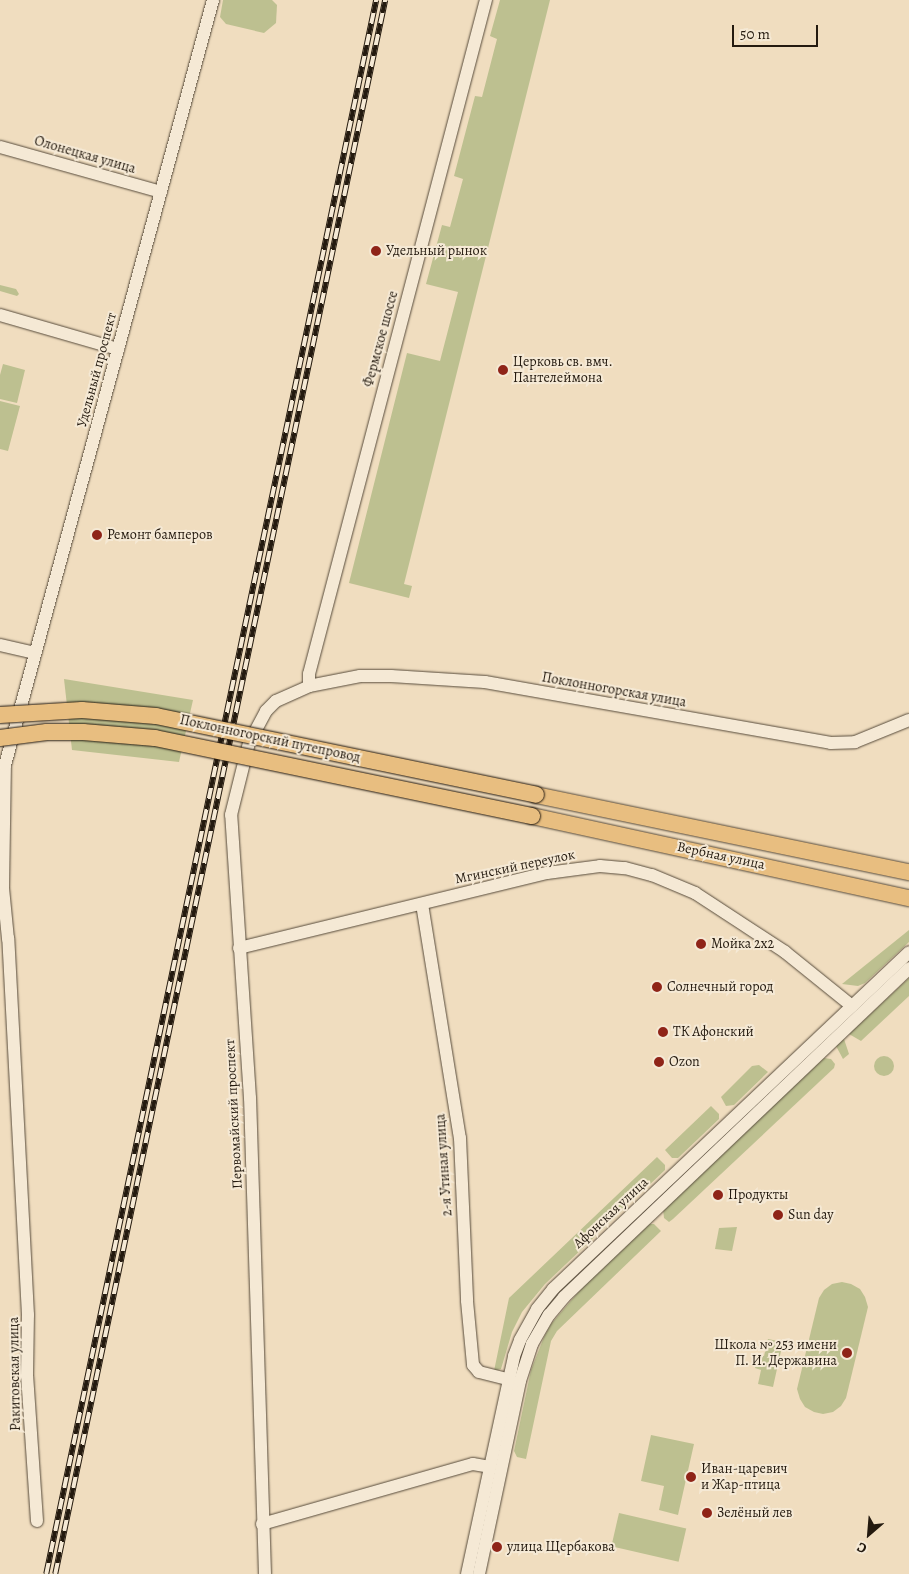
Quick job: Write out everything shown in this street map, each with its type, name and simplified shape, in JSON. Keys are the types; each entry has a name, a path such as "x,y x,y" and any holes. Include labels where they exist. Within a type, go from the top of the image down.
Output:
{"main road":[{"name":"Поклонногорский путепровод","path":"0,715 82,710 156,716 536,795"},
{"name":"Поклонногорский путепровод","path":"5,743 47,732 83,732 155,738 532,816"},
{"name":"Вербная улица","path":"536,795 909,872"},
{"name":"Вербная улица","path":"532,816 909,898"}],"street":[{"name":"Удельный проспект","path":"5,743 35,653 213,0"},
{"name":"Фермское шоссе","path":"310,686 308,674 486,0"},
{"name":"Олонецкая улица","path":"0,147 161,192"},
{"path":"0,314 118,349"},
{"path":"0,645 35,653"},
{"name":"Поклонногорская улица","path":"310,686 360,676 442,678 484,682 832,743 855,742 909,720"},
{"name":"Первомайский проспект","path":"265,1574 250,1098 231,815 249,743 266,711 276,701 310,686"},
{"name":"Ракитовская улица","path":"5,743 3,766 3,888 28,1315 27,1376 37,1521"},
{"name":"Мгинский переулок","path":"239,948 547,872 600,866 625,868 652,875 696,893 785,952 852,1006"},
{"name":"2-я Утиная улица","path":"422,904 460,1138 467,1301 473,1366 479,1372 508,1379"},
{"name":"Афонская улица","path":"467,1574 508,1379 520,1340 537,1309 553,1289 909,952"},
{"name":"Афонская улица","path":"479,1574 520,1381 532,1344 549,1315 564,1297 909,968"},
{"path":"262,1524 473,1464 490,1467"}],"green space":[{"path":"223,0 272,0 277,5 276,23 264,33 226,24 220,17"},
{"path":"500,0 550,0 404,584 412,586 409,598 349,583 407,353 440,361 458,292 426,284 442,225 450,227 463,179 454,176 475,96 482,97 497,39 490,36"},
{"path":"0,285 16,289 19,294 17,296 0,291"},
{"path":"3,364 25,370 17,403 0,399 0,375"},
{"path":"0,401 20,406 8,451 0,449"},
{"path":"64,679 193,700 179,762 72,750"},
{"path":"909,930 909,942 865,983 858,986 842,984"},
{"path":"909,978 909,996 861,1041 849,1034"},
{"path":"844,1039 849,1054 843,1059 836,1046"},
{"path":"884,1056 891,1059 894,1066 891,1073 884,1076 877,1073 874,1066 877,1059"},
{"path":"824,1058 831,1059 835,1064 834,1068 673,1219 669,1222 664,1218 663,1209"},
{"path":"759,1065 768,1072 734,1105 726,1106 721,1097 752,1066"},
{"path":"711,1106 719,1114 719,1119 678,1158 672,1158 665,1150"},
{"path":"657,1157 665,1165 665,1170 545,1284 522,1312 512,1332 501,1369 494,1371 509,1298"},
{"path":"649,1224 654,1224 661,1231 557,1331 551,1341 526,1459 517,1457 514,1451 531,1370 551,1324 581,1289"},
{"path":"737,1227 732,1251 715,1249 719,1228"},
{"path":"842,1282 860,1289 868,1307 846,1398 841,1406 833,1412 823,1414 805,1407 797,1389 819,1298 824,1290 832,1284"},
{"path":"768,1339 783,1342 773,1387 758,1384 761,1370 755,1368 758,1355 764,1356"},
{"path":"651,1435 694,1444 678,1515 659,1510 664,1486 641,1481"},
{"path":"619,1513 686,1529 679,1562 611,1546"}],"railway":[{"path":"46,1574 376,0"},
{"path":"55,1574 385,0"}],"place":[{"name":"Удельный рынок","path":"376,251"},
{"name":"Церковь св. вмч. Пантелеймона","path":"503,370"},
{"name":"Ремонт бамперов","path":"97,535"},
{"name":"Мойка 2x2","path":"701,944"},
{"name":"Солнечный город","path":"657,987"},
{"name":"ТК Афонский","path":"663,1032"},
{"name":"Ozon","path":"659,1062"},
{"name":"Продукты","path":"718,1195"},
{"name":"Sun day","path":"778,1215"},
{"name":"Школа № 253 имени П. И. Державина","path":"847,1353"},
{"name":"Иван-царевич и Жар-птица","path":"691,1477"},
{"name":"Зелёный лев","path":"707,1513"},
{"name":"улица Щербакова","path":"497,1547"}]}
